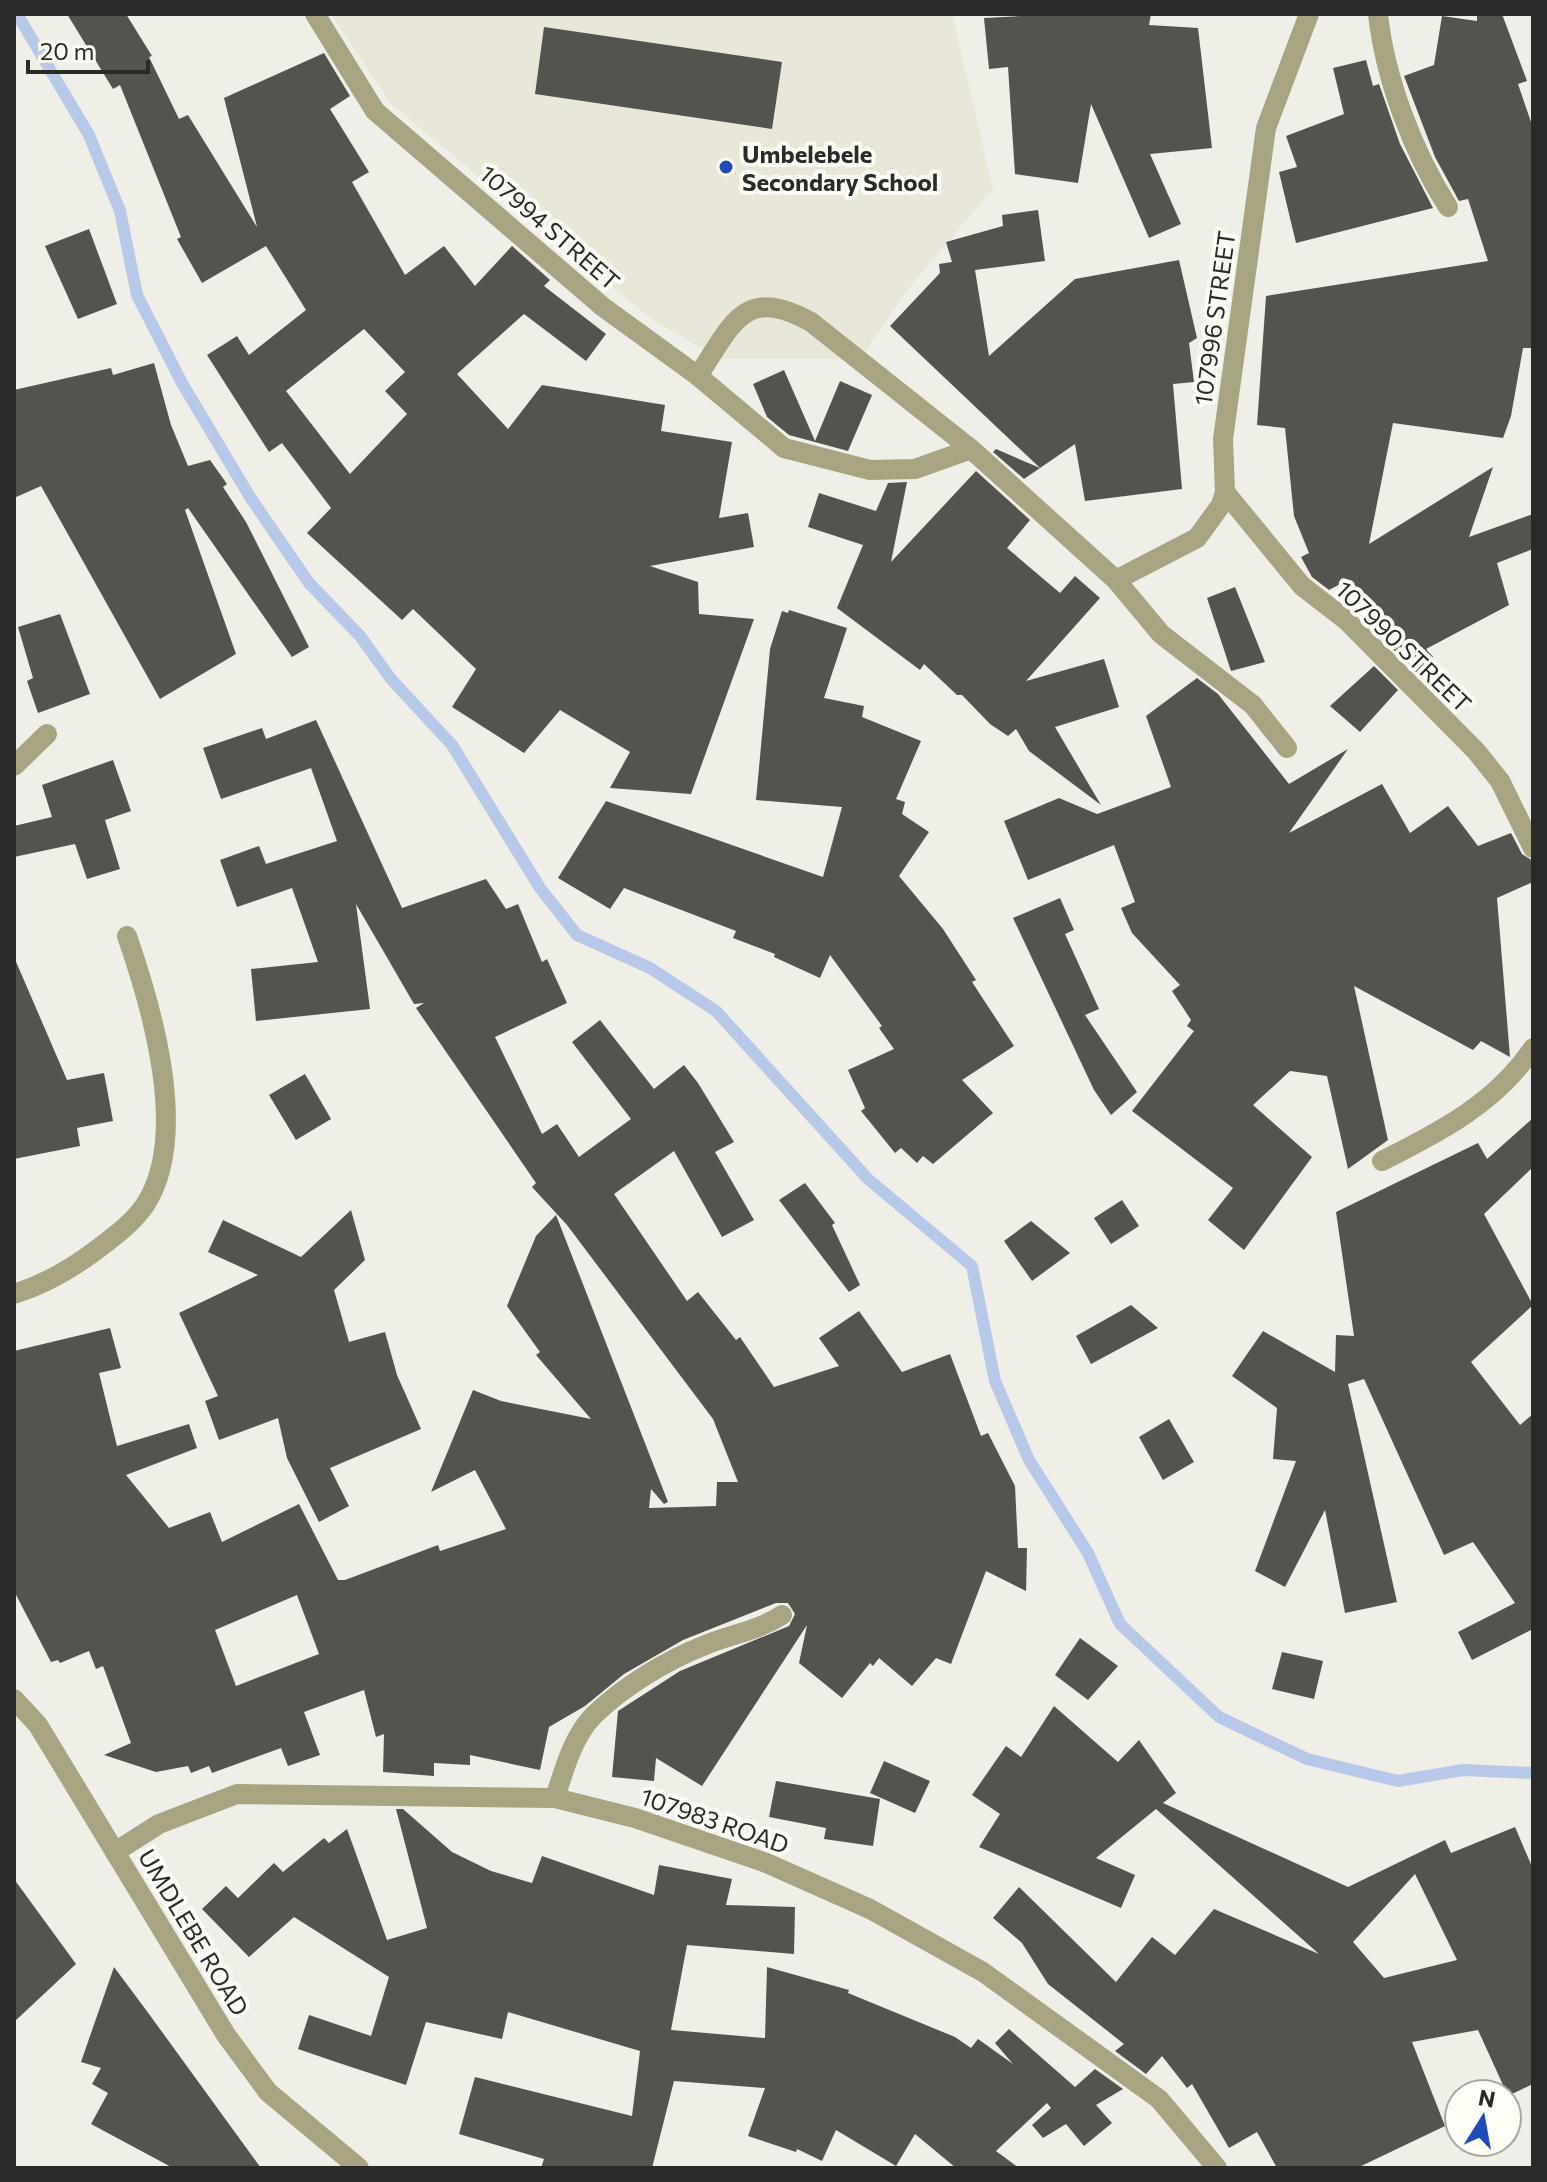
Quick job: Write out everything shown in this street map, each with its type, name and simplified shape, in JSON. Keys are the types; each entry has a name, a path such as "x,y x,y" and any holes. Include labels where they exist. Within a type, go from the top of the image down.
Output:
{"street":[{"name":"107994 STREET","path":"315,14 375,111 603,307 698,376 784,448 870,470 915,469 971,449"},
{"name":"107996 STREET","path":"1116,580 1197,538 1215,518 1225,492 1223,439 1266,128 1309,14"},
{"path":"1378,14 1383,54 1433,184 1448,207"},
{"path":"698,376 732,326 749,308 764,305 786,308 823,331 971,449 1116,580 1161,634 1253,705 1287,748"},
{"name":"107990 STREET","path":"1225,492 1302,586 1346,620 1476,751 1500,781 1533,848"},
{"path":"14,766 47,734"},
{"path":"14,1294 79,1263 115,1235 144,1206 155,1183 162,1157 165,1108 148,998 127,936"},
{"path":"1382,1161 1468,1116 1516,1072 1533,1048"},
{"path":"555,1798 568,1757 593,1716 667,1664 704,1645 760,1630 782,1615"},
{"name":"UMDLEBE ROAD","path":"14,1699 38,1725 226,2035 268,2092 359,2168"},
{"name":"107983 ROAD","path":"115,1852 159,1824 237,1794 555,1798 635,1818 764,1862 883,1916 983,1972 1159,2099 1217,2168"}],"shaded area":[{"name":"Umbelebele Secondary School","path":"331,14 952,14 993,189 908,289 860,359 721,359 654,321 391,104"}],"building":[{"path":"67,14 126,14 152,56 149,57 179,119 188,115 257,227 224,98 324,53 350,96 330,109 369,172 352,182 405,275 444,246 475,286 512,246 550,280 544,286 606,334 586,361 524,314 457,374 508,429 542,385 665,405 661,431 732,442 719,518 748,513 754,547 650,566 698,582 699,614 754,619 691,794 610,788 630,752 560,710 524,753 452,707 476,669 413,609 402,620 307,533 331,508 282,443 269,452 207,355 237,336 249,355 306,310 266,246 202,283 177,239 181,237 120,85 113,89","holes":["364,329 405,372 385,391 407,414 350,474 286,391"]},
{"path":"1151,14 1149,25 1198,28 1212,148 1150,154 1181,224 1149,238 1091,104 1078,183 1015,174 1008,67 989,69 984,18"},
{"path":"1477,14 1502,14 1527,81 1518,84 1533,128 1533,348 1523,348 1511,416 1503,438 1393,423 1369,544 1493,467 1469,537 1533,514 1533,549 1497,563 1509,605 1426,649 1433,657 1417,673 1393,649 1400,642 1348,580 1329,590 1312,577 1301,557 1309,553 1294,516 1285,428 1257,425 1266,296 1488,261 1468,199 1459,201 1435,157 1404,76 1434,65 1442,16 1477,21"},
{"path":"544,27 782,62 772,129 535,94"},
{"path":"1366,60 1373,86 1379,84 1400,144 1433,208 1296,243 1279,172 1297,167 1286,136 1344,114 1333,68"},
{"path":"1038,210 1045,261 975,270 989,356 1075,279 1179,260 1197,338 1189,343 1194,382 1173,384 1182,489 1085,501 1075,444 1040,468 890,326 940,273 939,264 952,262 946,242 1003,226 1002,215"},
{"path":"89,229 117,304 78,319 45,246"},
{"path":"154,363 171,425 188,466 210,460 227,484 223,487 246,522 309,647 292,657 188,508 185,510 236,654 160,699 41,486 14,498 14,390 111,368 113,375"},
{"path":"784,370 815,441 840,381 872,395 848,451 789,435 767,417 753,384"},
{"path":"996,449 1040,468 1024,479 993,452"},
{"path":"976,471 1030,520 1007,548 1060,593 1075,576 1100,598 1026,681 1104,659 1119,707 1055,727 1101,805 1029,751 1016,729 1008,736 990,724 962,695 957,695 924,664 920,670 837,608 863,545 808,527 819,493 876,511 888,483 907,482 891,562"},
{"path":"1235,587 1265,662 1231,671 1207,598"},
{"path":"789,610 847,628 824,698 864,706 862,717 921,741 896,799 905,802 902,814 929,832 899,876 943,929 976,980 972,982 1014,1046 962,1080 993,1113 933,1164 923,1156 917,1163 901,1148 895,1153 861,1111 865,1108 848,1070 894,1049 879,1028 882,1026 830,955 820,978 774,957 775,954 733,938 736,931 624,888 610,909 558,878 606,801 823,877 842,807 756,800 770,649 782,611 788,613"},
{"path":"60,614 90,694 38,713 27,681 33,678 18,627"},
{"path":"1374,666 1398,690 1360,732 1330,706"},
{"path":"1197,678 1218,694 1289,784 1348,749 1289,833 1382,784 1410,833 1448,806 1478,846 1511,833 1522,854 1533,861 1533,882 1497,898 1510,1057 1481,1041 1473,1050 1354,986 1388,1140 1348,1169 1327,1076 1290,1071 1253,1105 1312,1157 1244,1250 1208,1220 1233,1188 1132,1111 1194,1031 1187,1026 1191,1020 1172,991 1180,985 1132,933 1121,908 1135,902 1114,845 1028,880 1004,821 1059,798 1097,814 1171,787 1146,716"},
{"path":"316,720 402,908 486,879 506,909 518,904 542,962 547,959 567,1003 495,1037 542,1134 557,1124 579,1157 631,1119 572,1042 600,1020 654,1089 684,1065 734,1142 715,1152 754,1220 722,1237 674,1151 614,1194 687,1301 698,1292 736,1340 740,1337 774,1387 839,1366 819,1338 859,1311 902,1372 950,1354 981,1436 988,1433 1015,1486 1018,1548 1027,1548 1026,1591 986,1571 951,1664 936,1658 912,1686 879,1658 873,1666 870,1663 842,1698 799,1663 807,1625 702,1786 656,1758 654,1781 612,1777 618,1711 680,1671 789,1626 795,1614 788,1603 776,1603 683,1640 624,1674 585,1706 549,1727 540,1770 470,1755 470,1765 434,1763 434,1776 383,1772 384,1734 376,1737 364,1690 304,1712 320,1755 288,1766 281,1748 212,1773 209,1766 191,1773 188,1766 156,1772 104,1755 131,1743 103,1666 96,1669 89,1651 60,1663 58,1660 51,1662 14,1591 14,1351 110,1328 121,1368 99,1373 117,1446 189,1424 197,1448 126,1475 169,1528 210,1512 222,1542 299,1504 338,1580 345,1580 438,1545 440,1551 506,1529 475,1470 431,1492 473,1390 501,1401 591,1419 536,1355 540,1352 507,1306 536,1236 556,1215 668,1502 664,1504 651,1489 649,1508 716,1506 717,1482 738,1482 713,1419 567,1225 532,1187 536,1183 416,1008 424,1003 414,1004 356,904 370,1009 256,1021 251,969 318,962 292,888 237,907 220,860 259,846 266,864 337,841 311,768 221,799 203,748 262,728 266,739","holes":["297,1595 319,1654 236,1686 215,1630"]},
{"path":"113,760 131,811 105,820 120,869 87,879 75,844 14,857 14,826 52,817 42,785"},
{"path":"1060,898 1074,930 1065,934 1099,1009 1085,1015 1137,1092 1111,1115 1094,1090 1013,918"},
{"path":"14,957 67,1080 104,1073 113,1121 77,1128 80,1146 14,1159"},
{"path":"305,1074 331,1119 296,1140 269,1095"},
{"path":"1533,1118 1533,1167 1484,1214 1533,1305 1471,1362 1520,1425 1533,1414 1533,1629 1472,1660 1458,1632 1515,1603 1473,1542 1444,1555 1364,1379 1348,1384 1397,1602 1345,1613 1325,1510 1285,1587 1255,1571 1296,1461 1273,1459 1277,1408 1232,1376 1263,1331 1335,1372 1336,1335 1354,1336 1336,1212 1478,1143 1487,1159"},
{"path":"805,1183 835,1223 832,1225 860,1285 849,1292 779,1200"},
{"path":"1122,1200 1139,1226 1111,1244 1094,1218"},
{"path":"351,1210 365,1260 334,1290 349,1342 385,1332 397,1375 421,1429 330,1468 349,1506 319,1522 287,1458 278,1418 219,1440 205,1401 218,1396 179,1313 258,1275 208,1252 223,1220 301,1257"},
{"path":"1031,1221 1070,1253 1032,1281 1004,1241"},
{"path":"1131,1305 1158,1328 1091,1364 1076,1336"},
{"path":"1169,1419 1194,1462 1163,1480 1139,1437"},
{"path":"1080,1638 1118,1666 1088,1700 1055,1675"},
{"path":"1282,1652 1323,1661 1314,1699 1272,1689"},
{"path":"1054,1706 1118,1762 1139,1740 1176,1793 1163,1803 1348,1887 1445,1840 1451,1853 1515,1827 1533,1869 1533,2084 1523,2089 1523,2078 1500,2078 1478,2030 1412,2042 1443,2127 1357,2168 1277,2168 1257,2132 1229,2148 1192,2084 1187,2088 1162,2056 1146,2074 1115,2051 1124,2044 1048,1984 1022,1943 993,1918 1019,1887 1116,1982 1152,1937 1175,1955 1214,1909 1319,1954 1156,1809 1096,1858 1135,1875 1121,1908 979,1847 1000,1814 972,1795 1006,1746 1021,1757","holes":["1415,1874 1457,1960 1384,1978 1353,1942"]},
{"path":"884,1761 930,1781 915,1813 870,1793"},
{"path":"776,1781 880,1799 873,1846 824,1839 826,1828 769,1817"},
{"path":"396,1809 403,1809 452,1852 491,1871 532,1883 542,1856 654,1895 659,1865 732,1879 726,1905 795,1907 794,1954 687,1945 671,2030 765,2038 767,1967 849,1990 848,1993 955,2037 971,2048 978,2039 1013,2064 995,2043 1009,2029 1075,2087 1095,2069 1123,2089 1096,2105 1112,2123 1084,2146 1066,2124 1043,2138 1032,2125 1051,2108 1047,2103 996,2151 1019,2168 956,2168 915,2134 896,2166 836,2130 822,2161 797,2149 796,2152 748,2136 765,2088 674,2081 652,2168 541,2168 544,2159 459,2134 475,2077 632,2116 640,2051 508,2012 502,2039 426,2022 406,2085 298,2049 309,2015 371,2036 389,1977 294,1917 249,1957 202,1909 226,1886 238,1898 274,1863 283,1872 324,1838 329,1843 347,1829 387,1940 427,1928"},
{"path":"14,1879 76,1964 14,2022"},
{"path":"114,1967 261,2168 173,2168 91,2124 108,2093 92,2084 101,2068 81,2062"}],"waterway":[{"path":"17,14 89,135 120,211 137,295 182,383 250,497 309,583 360,636 391,679 452,745 540,888 577,935 650,968 716,1011 868,1179 972,1266 995,1381 1029,1460 1088,1553 1120,1624 1219,1717 1307,1759 1398,1781 1463,1770 1533,1773"}],"place":[{"name":"Umbelebele Secondary School","path":"726,167"}]}
